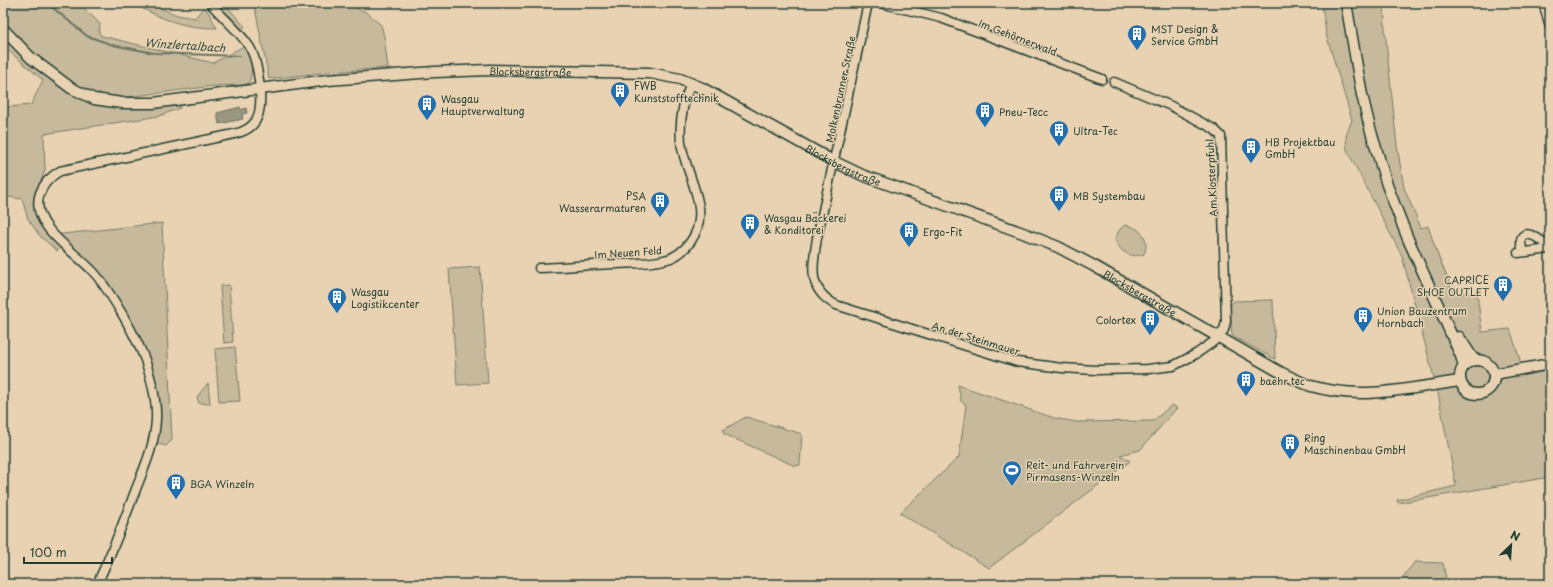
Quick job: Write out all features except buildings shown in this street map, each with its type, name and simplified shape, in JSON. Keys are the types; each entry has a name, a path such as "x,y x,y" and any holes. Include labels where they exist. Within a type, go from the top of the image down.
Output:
{"main road":[{"path":"1346,3 1356,64 1370,128 1398,215 1461,356 1464,366"},
{"name":"Blocksbergstraße","path":"3,29 32,58 81,94 94,99 122,104 197,98 259,89 365,77 490,70 650,73 668,76 692,83 835,162 869,178 1058,247 1280,372 1309,385 1337,392 1360,394 1398,392 1460,381"},
{"path":"1432,291 1474,360"},
{"path":"1474,360 1487,363 1491,366 1494,374 1494,380 1488,390 1477,394 1466,390 1460,381 1461,370 1464,366 1474,360"},
{"path":"1494,374 1550,364"}],"street":[{"path":"97,584 119,536 154,443 156,418 153,389 144,360 115,302 87,264 54,235 42,219 38,203 39,196 44,184 54,174 60,171 240,133 252,126 258,116 260,101 255,60 250,47 243,38 210,3"},
{"name":"Molkenbrunner Straße","path":"822,295 818,290 813,274 817,238 835,162 868,3"},
{"name":"Im Gehörnerwald","path":"880,3 941,18 1102,79"},
{"path":"1543,3 1550,27"},
{"name":"Am Klosterpfuhl","path":"1114,82 1171,106 1214,129 1220,136 1226,321 1224,330 1218,337"},
{"name":"Im Neuen Feld","path":"539,268 653,262 674,257 689,244 697,228 700,209 683,154 680,130 682,108 692,83"},
{"path":"1525,235 1531,235 1550,248 1521,253 1521,238 1525,235"},
{"name":"An der Steinmauer","path":"822,295 836,304 959,345 1017,362 1062,368 1121,371 1173,366 1196,354 1218,337"}],"shaded area":[{"path":"3,3 79,3 100,24 99,33 102,36 213,63 244,46 251,64 249,83 244,85 214,86 119,98 179,104 180,108 159,116 44,134 45,170 36,194 35,211 44,229 62,246 57,251 40,236 28,219 22,199 3,196 3,103 9,107 31,105 43,80 3,46"},
{"path":"132,3 148,3 177,15 195,18 203,8 207,10 217,28 205,28 173,22"},
{"path":"215,3 224,3 245,27 241,30"},
{"path":"254,3 343,3 366,12 381,25 388,68 328,72 269,79"},
{"path":"1322,3 1384,3 1385,31 1397,146 1404,188 1421,228 1428,226 1453,292 1477,294 1482,332 1510,329 1520,360 1522,376 1550,370 1550,477 1398,503 1397,500 1456,486 1438,393 1402,256 1347,150 1346,136 1352,120 1326,34"},
{"path":"240,107 241,110 246,108 247,113 242,114 243,119 219,124 217,113"},
{"path":"162,223 172,440 166,446 154,443 156,418 145,360 97,276 54,235"},
{"path":"1125,225 1131,226 1143,235 1146,244 1144,254 1135,256 1130,255 1119,248 1115,239 1120,229"},
{"path":"480,267 488,383 457,385 449,269"},
{"path":"229,285 233,342 224,343 220,286"},
{"path":"1273,300 1275,359 1232,336 1230,305 1234,301"},
{"path":"235,347 240,401 219,402 215,349"},
{"path":"208,383 210,404 199,403 197,397"},
{"name":"Reit- und Fahrverein Pirmasens-Winzeln","path":"958,385 1054,418 1076,422 1153,421 1172,405 1177,408 1140,450 1120,455 1130,461 989,568 900,513 959,457 966,405 961,401"},
{"path":"746,417 802,434 800,465 795,466 724,434 723,430"},
{"path":"1415,562 1443,563 1447,584 1397,584"}],"waterway":[{"name":"Winzlertalbach","path":"47,3 87,36 113,45 154,53 240,56"}],"place":[{"name":"MST Design & Service GmbH","path":"1137,51"},
{"name":"FWB Kunststofftechnik","path":"620,108"},
{"name":"Wasgau Hauptverwaltung","path":"427,121"},
{"name":"Pneu-Tecc","path":"985,128"},
{"name":"Ultra-Tec","path":"1059,147"},
{"name":"HB Projektbau GmbH","path":"1251,164"},
{"name":"MB Systembau","path":"1059,212"},
{"name":"PSA Wasserarmaturen","path":"660,218"},
{"name":"Wasgau Bäckerei & Konditorei","path":"750,240"},
{"name":"Ergo-Fit","path":"909,248"},
{"name":"CAPRICE SHOE OUTLET","path":"1503,302"},
{"name":"Wasgau Logistikcenter","path":"337,314"},
{"name":"Union Bauzentrum Hornbach","path":"1363,333"},
{"name":"Colortex","path":"1150,336"},
{"name":"baehr tec","path":"1246,397"},
{"name":"Ring Maschinenbau GmbH","path":"1290,460"},
{"name":"Reit- und Fahrverein Pirmasens-Winzeln","path":"1012,487"},
{"name":"BGA Winzeln","path":"176,500"}]}
